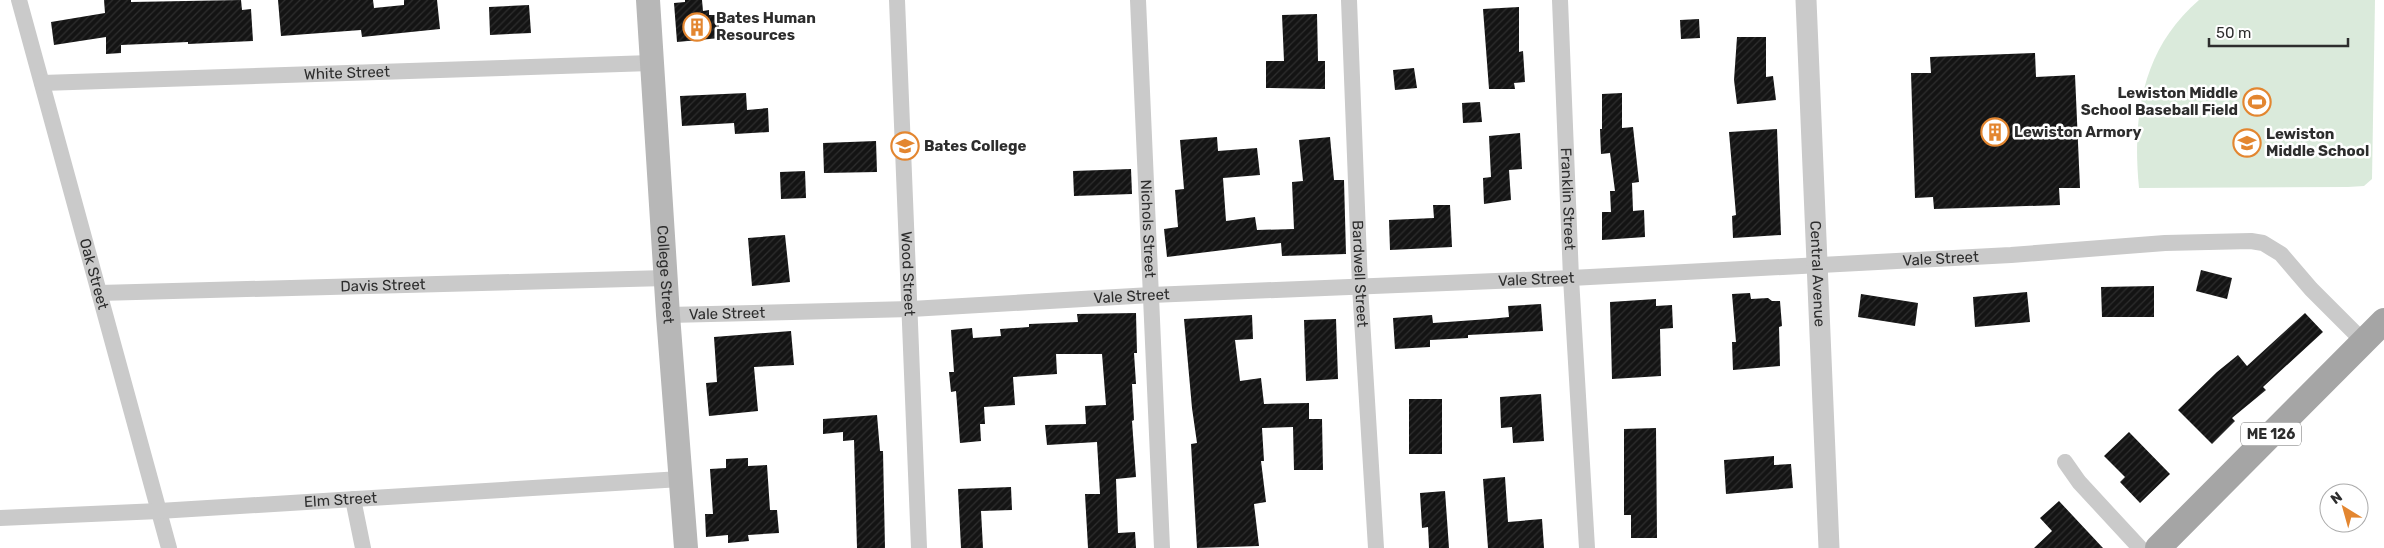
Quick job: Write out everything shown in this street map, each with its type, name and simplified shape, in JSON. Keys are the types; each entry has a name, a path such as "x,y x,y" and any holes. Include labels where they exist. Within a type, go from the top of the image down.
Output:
{"main road":[{"name":"College Street","path":"648,0 668,316 686,548"},
{"name":"ME 126","path":"2158,548 2384,321"}],"street":[{"name":"Oak Street","path":"19,0 169,548"},
{"name":"Wood Street","path":"897,0 919,548"},
{"name":"Nichols Street","path":"1138,0 1162,548"},
{"name":"Bardwell Street","path":"1349,0 1360,286 1376,548"},
{"name":"Franklin Street","path":"1560,0 1571,278 1587,548"},
{"name":"Central Avenue","path":"1806,0 1829,548"},
{"name":"White Street","path":"42,83 651,63"},
{"name":"Vale Street","path":"668,316 910,309 1151,295 1571,278 2011,255 2165,243 2251,241 2263,243 2281,254 2311,289 2363,341"},
{"name":"Davis Street","path":"99,293 666,278"},
{"path":"2065,462 2078,482 2140,548"},
{"name":"Elm Street","path":"0,518 159,511 680,479"},
{"path":"353,499 363,548"}],"green space":[{"name":"Lewiston Middle School Baseball Field","path":"2199,0 2375,0 2372,179 2364,186 2348,187 2139,188 2137,135 2145,85 2153,62 2165,40 2180,19"}],"building":[{"path":"104,0 131,0 131,2 241,0 242,10 251,9 253,41 121,45 121,53 106,54 106,37 54,45 51,22 105,13"},
{"path":"278,0 373,0 374,8 404,5 404,0 437,0 440,29 362,37 361,30 281,36"},
{"name":"Bates Human Resources","path":"685,0 702,0 703,11 709,10 709,15 718,15 720,38 677,42 674,3 685,2"},
{"path":"529,5 531,33 490,35 489,7"},
{"path":"1519,7 1519,52 1523,51 1525,82 1514,83 1515,89 1489,89 1483,9"},
{"path":"1317,14 1318,61 1325,61 1325,89 1266,88 1266,61 1284,61 1282,15"},
{"path":"1699,19 1700,38 1681,39 1680,20"},
{"path":"1737,37 1766,37 1766,77 1773,76 1776,100 1737,104 1734,80"},
{"name":"Lewiston Armory","path":"2035,53 2036,77 2075,75 2080,188 2059,188 2060,205 1934,209 1933,197 1915,198 1911,73 1931,73 1930,57"},
{"path":"1414,68 1417,88 1395,90 1393,70"},
{"path":"746,93 747,110 768,108 769,132 735,134 734,123 682,126 680,96"},
{"path":"1622,93 1622,128 1633,127 1639,182 1632,183 1633,211 1644,210 1645,237 1602,240 1602,212 1611,212 1610,191 1615,191 1610,153 1601,154 1602,94"},
{"path":"1480,102 1482,122 1463,123 1462,103"},
{"path":"1777,129 1781,235 1733,238 1732,216 1736,215 1729,132"},
{"path":"1520,133 1522,169 1509,170 1511,200 1484,204 1483,178 1491,177 1489,136"},
{"path":"1217,137 1218,151 1257,148 1260,175 1223,178 1226,221 1255,217 1257,230 1294,229 1292,182 1303,181 1299,140 1330,137 1334,180 1344,180 1346,254 1282,256 1281,243 1167,257 1164,229 1178,227 1175,190 1184,189 1180,140"},
{"path":"876,141 877,172 824,173 823,143"},
{"path":"1131,169 1132,194 1074,196 1073,171"},
{"path":"805,171 806,198 781,199 780,172"},
{"path":"1433,205 1450,205 1452,247 1390,250 1389,220 1434,218"},
{"path":"785,235 790,282 752,286 748,238"},
{"path":"2201,270 2232,278 2227,299 2196,291"},
{"path":"2154,286 2154,317 2102,317 2101,287"},
{"path":"2027,292 2030,322 1975,327 1973,297"},
{"path":"1750,293 1751,299 1768,298 1772,301 1780,301 1782,326 1779,327 1780,366 1733,370 1732,342 1736,342 1732,294"},
{"path":"1861,294 1918,303 1915,326 1858,317"},
{"path":"1656,299 1656,306 1672,305 1673,328 1660,329 1661,376 1612,379 1610,302"},
{"path":"1541,304 1543,331 1468,335 1468,338 1430,340 1430,347 1395,349 1393,318 1432,315 1433,323 1489,319 1509,317 1508,306"},
{"path":"1136,313 1137,353 1134,353 1136,384 1132,384 1134,420 1132,421 1136,477 1116,479 1118,533 1135,532 1136,548 1088,548 1085,494 1100,494 1097,442 1047,445 1045,425 1086,424 1085,406 1106,405 1102,354 1056,354 1057,374 1013,377 1015,405 984,407 985,424 980,424 981,441 960,443 956,391 951,392 949,372 954,372 951,330 972,328 973,338 1001,336 1000,329 1029,327 1029,324 1078,322 1077,314"},
{"path":"2305,313 2323,332 2263,387 2266,390 2232,418 2235,421 2212,444 2178,410 2217,372 2238,355 2247,366"},
{"path":"1252,315 1253,339 1235,340 1240,381 1261,378 1264,404 1309,403 1309,419 1322,419 1323,470 1294,470 1293,427 1262,428 1264,461 1261,461 1266,502 1254,504 1259,546 1197,548 1191,444 1197,443 1184,319"},
{"path":"1336,319 1338,379 1306,381 1304,320"},
{"path":"791,331 794,365 754,367 758,411 709,416 706,383 717,382 714,337"},
{"path":"1541,394 1544,441 1513,443 1512,427 1501,428 1500,397"},
{"path":"1409,399 1442,399 1442,454 1409,454"},
{"path":"877,415 880,451 883,451 885,548 857,548 854,440 843,441 843,432 823,434 823,419"},
{"path":"1656,428 1657,538 1631,538 1631,515 1624,515 1624,429"},
{"path":"2129,432 2170,474 2140,503 2120,482 2125,477 2104,456"},
{"path":"1774,456 1774,465 1791,464 1793,488 1726,494 1724,460"},
{"path":"748,458 748,466 767,465 770,510 777,510 779,533 748,535 749,541 728,543 728,535 706,537 705,514 713,514 710,469 726,468 726,459"},
{"path":"1505,477 1508,522 1542,519 1544,548 1488,548 1483,479"},
{"path":"1011,487 1012,510 981,511 983,548 961,548 958,489"},
{"path":"1445,491 1449,548 1429,548 1428,527 1422,528 1420,493"},
{"path":"2059,501 2103,548 2034,548 2052,531 2040,518"}],"place":[{"name":"Bates Human Resources","path":"697,27"},
{"name":"Lewiston Middle School Baseball Field","path":"2257,102"},
{"name":"Lewiston Armory","path":"1995,132"},
{"name":"Lewiston Middle School","path":"2247,143"},
{"name":"Bates College","path":"905,146"}]}
